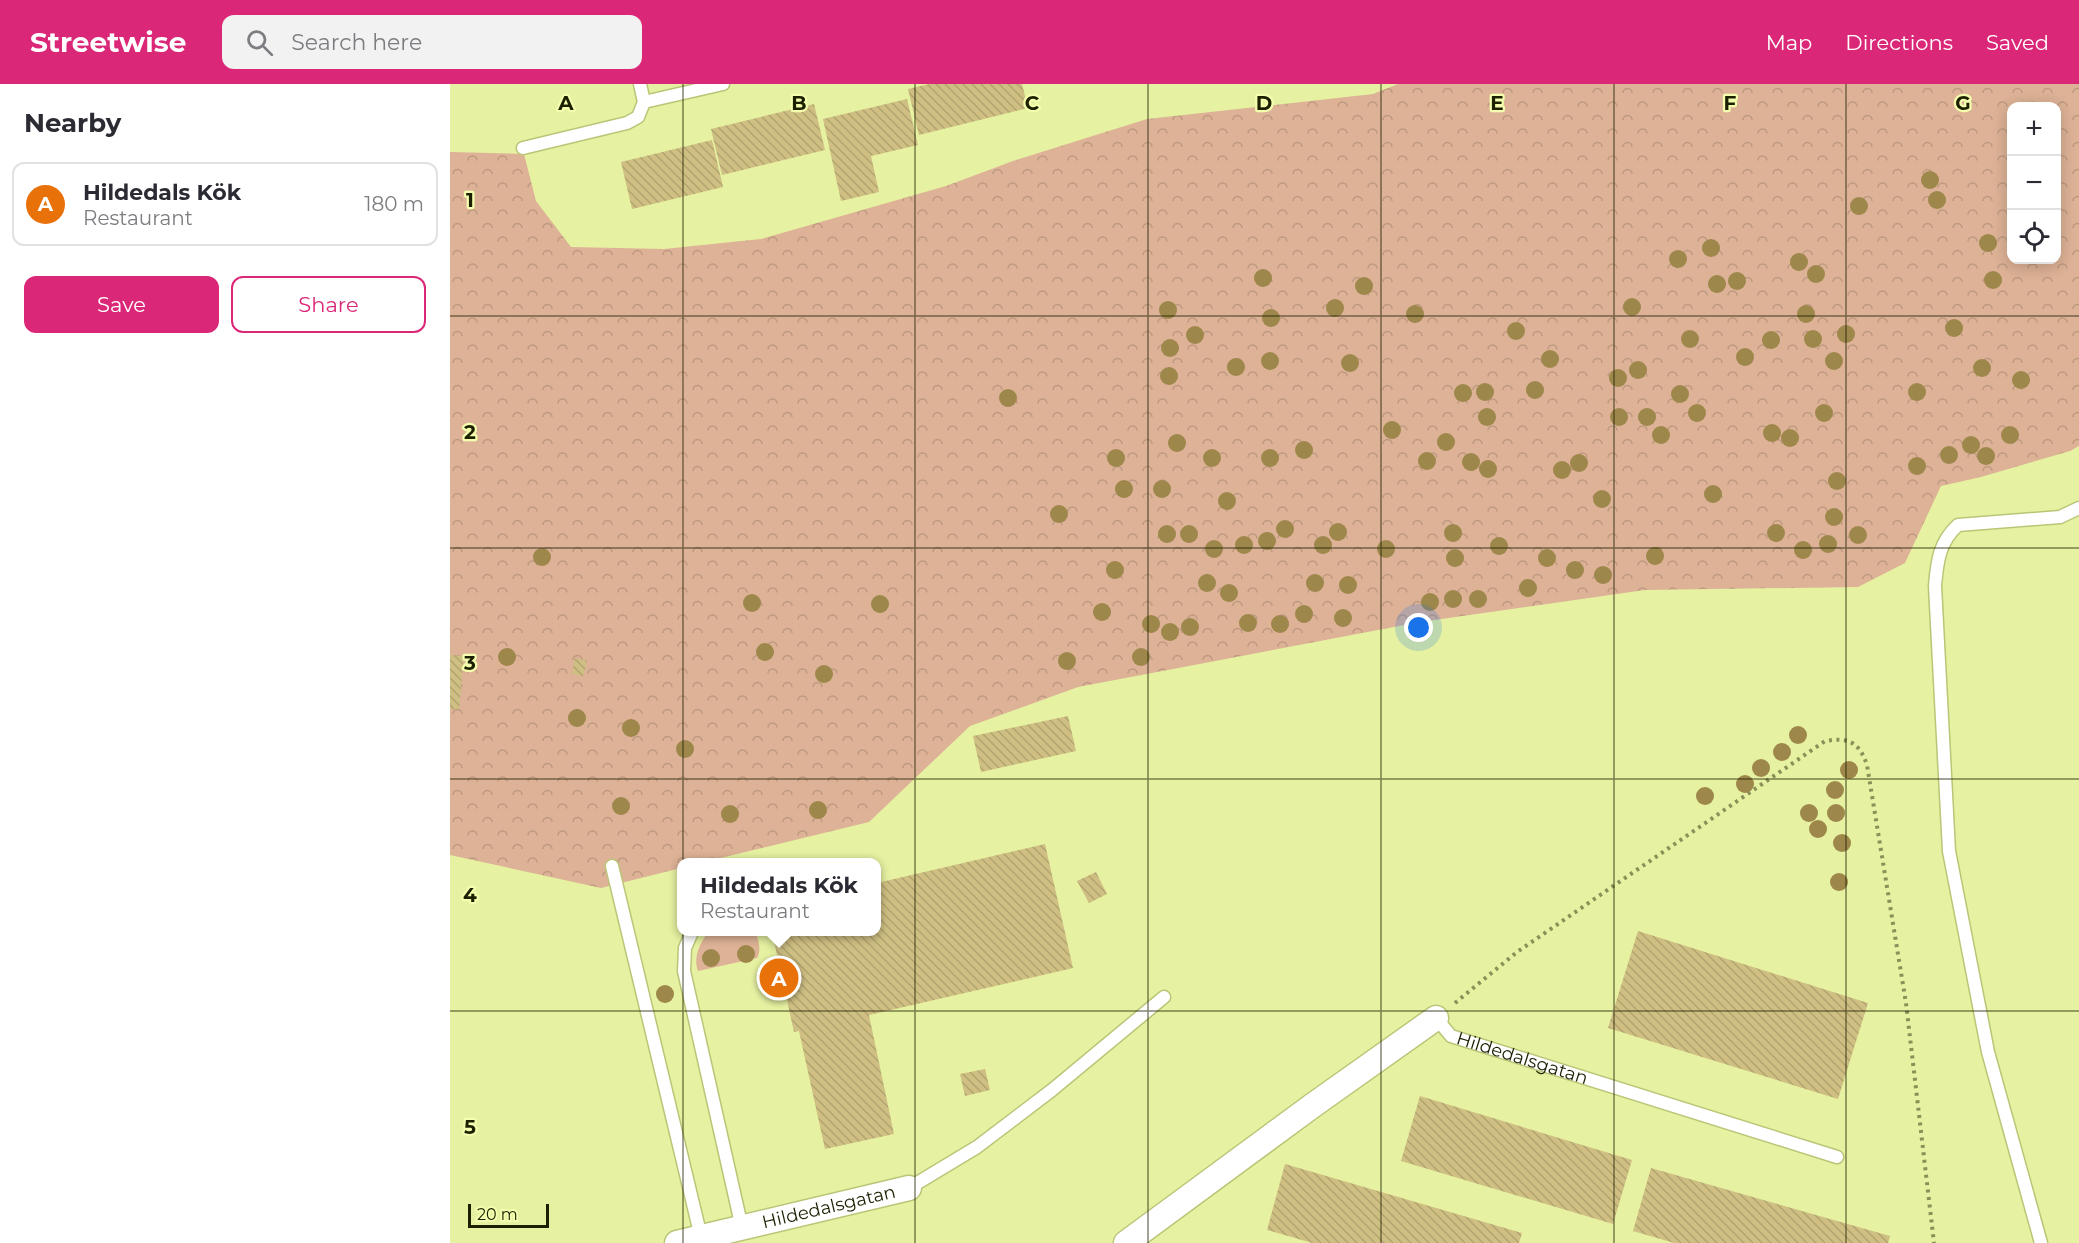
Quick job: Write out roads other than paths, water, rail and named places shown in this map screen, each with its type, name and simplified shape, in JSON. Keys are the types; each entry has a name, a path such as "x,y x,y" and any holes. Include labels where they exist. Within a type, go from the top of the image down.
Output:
{"street":[{"name":"Hildedalsgatan","path":"1130,1242 1312,1106 1436,1018"},
{"name":"Hildedalsgatan","path":"677,1243 909,1188"}],"lane":[{"path":"524,148 627,123 638,117 644,102 640,84"},
{"path":"644,102 723,84"},
{"path":"2042,1243 1988,1052 1949,851 1935,586 1938,555 1948,534 1958,525 2060,517 2079,508"},
{"path":"612,866 701,1237"},
{"path":"690,936 685,948 684,972 742,1228"},
{"path":"909,1188 977,1147 1052,1090 1164,997"},
{"name":"Hildedalsgatan","path":"1436,1018 1451,1036 1837,1157"}],"place":[{"name":"Hildedals Kök","path":"779,978"}]}
